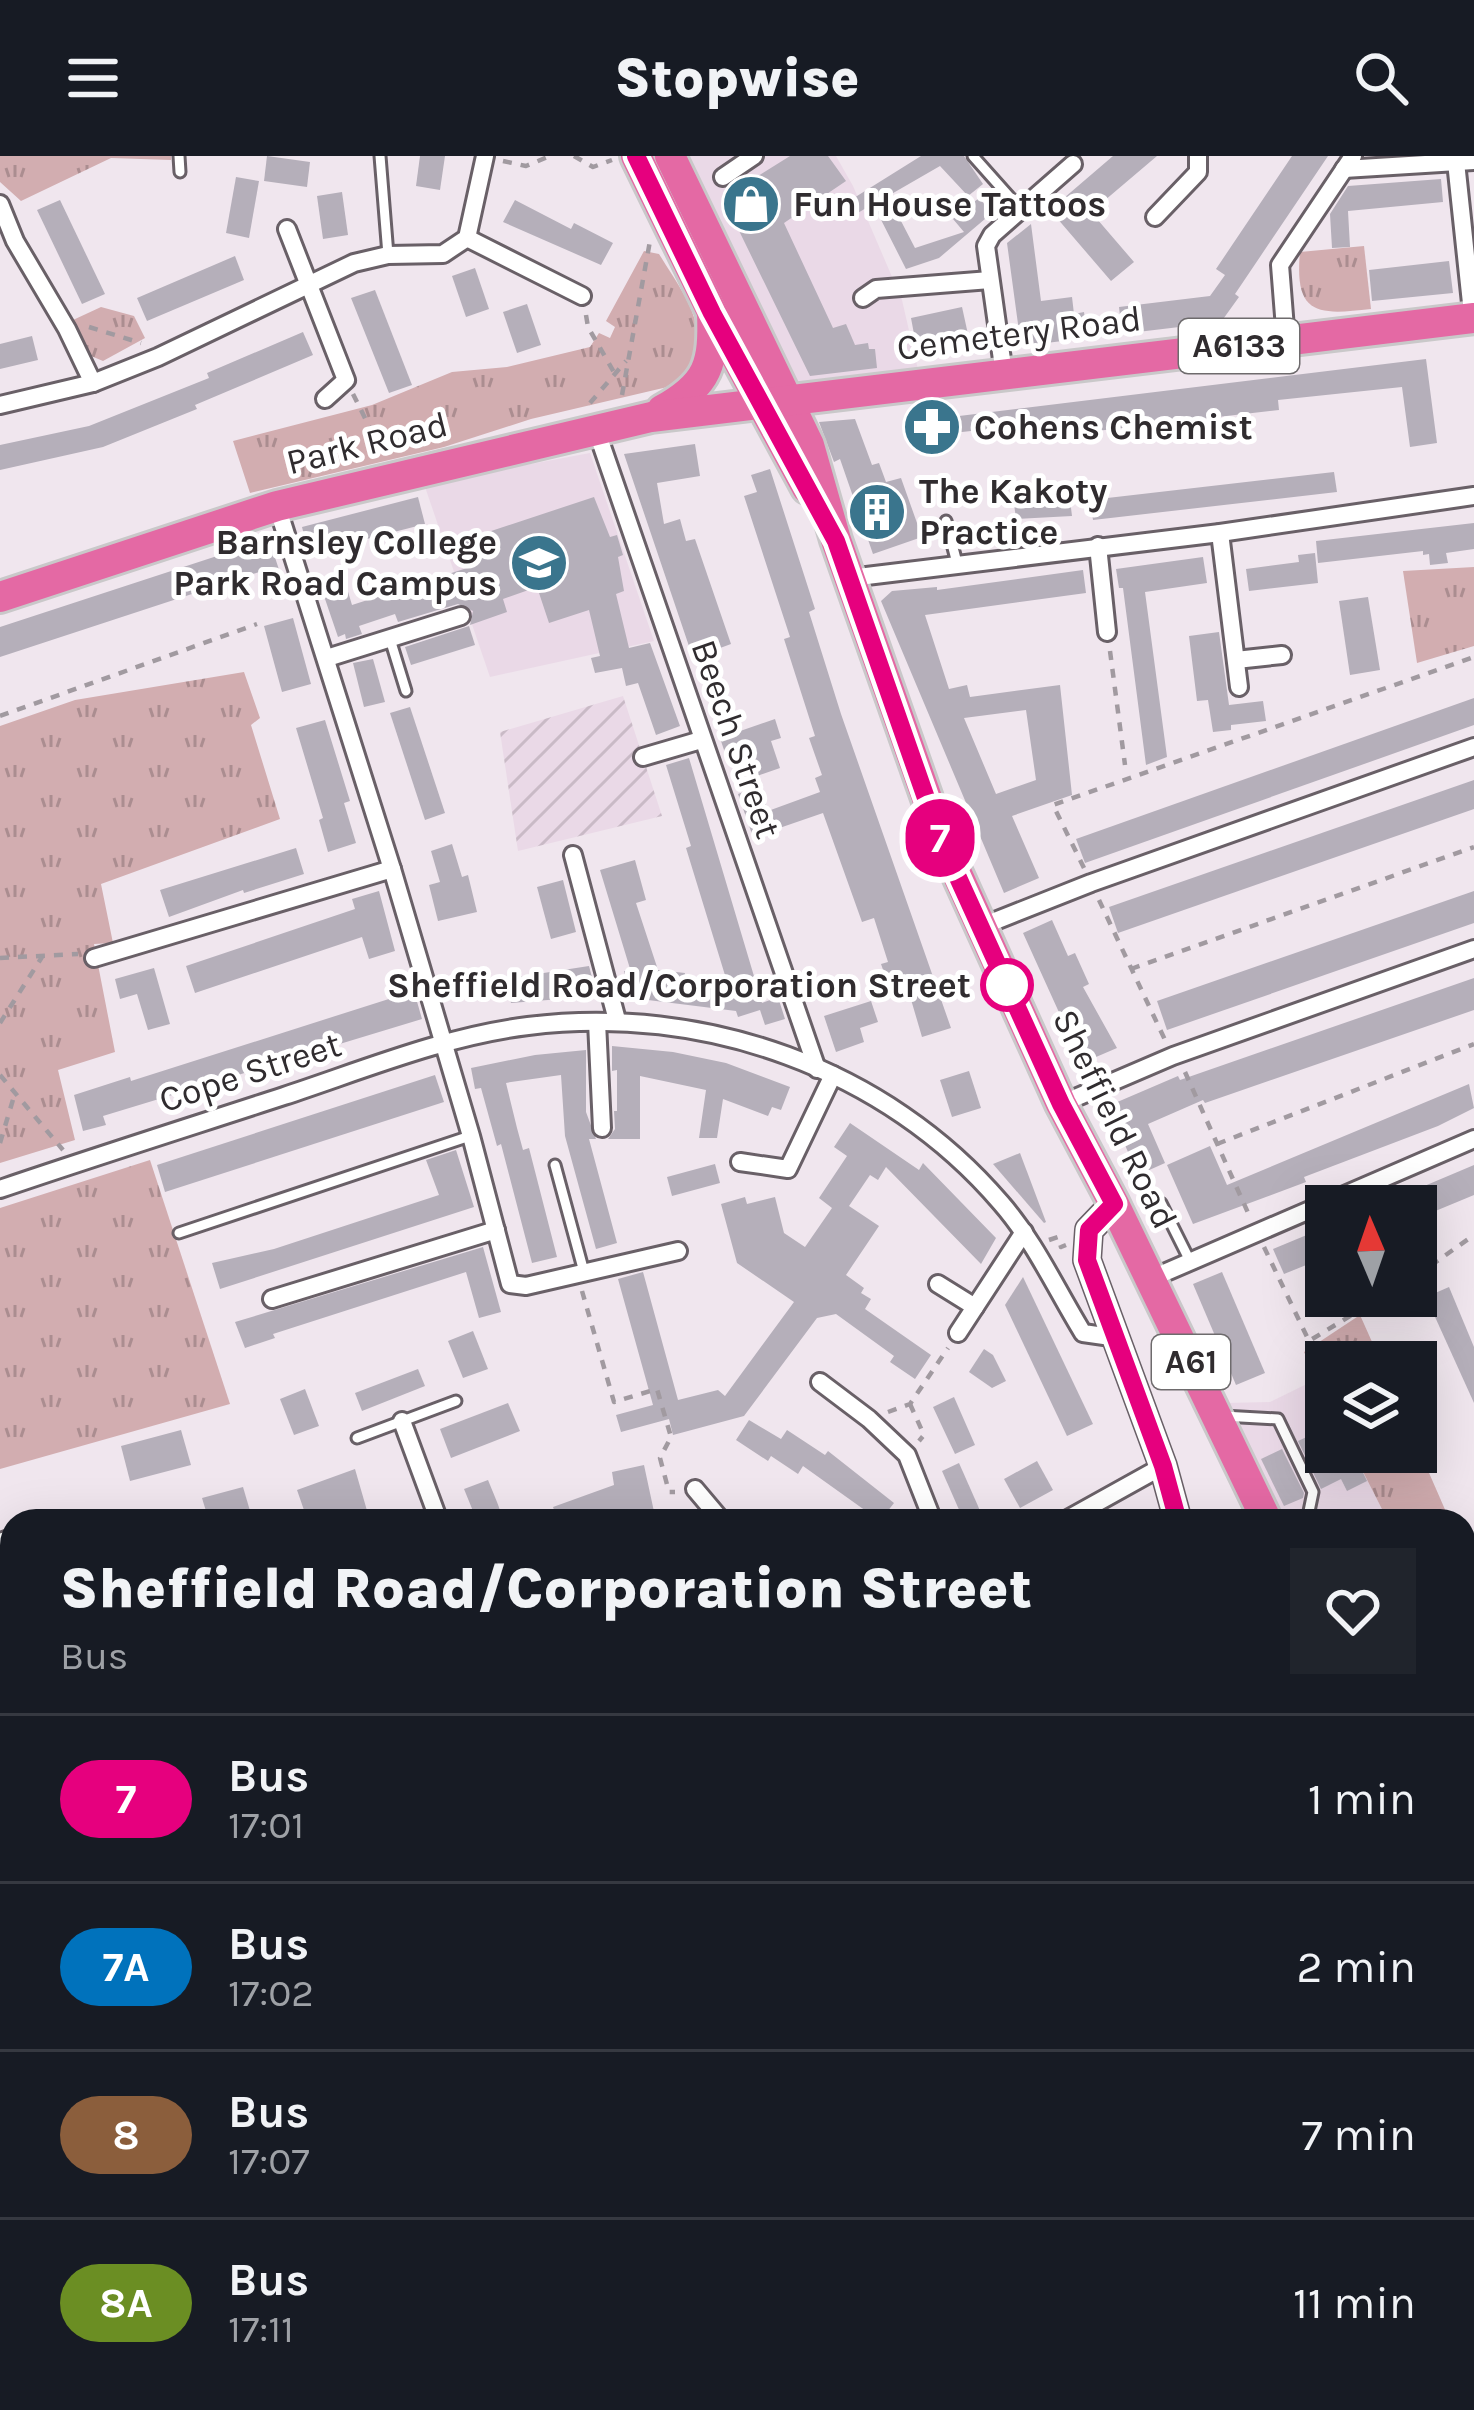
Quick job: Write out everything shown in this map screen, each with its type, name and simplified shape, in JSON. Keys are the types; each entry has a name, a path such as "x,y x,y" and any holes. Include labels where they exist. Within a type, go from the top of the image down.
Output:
{"highway":[{"name":"Sheffield Road","path":"636,156 712,313 775,400"},
{"name":"Sheffield Road","path":"670,156 836,541 940,838 1061,1104 1261,1509"},
{"name":"A6133","path":"652,417 684,398 706,373 712,313"},
{"name":"Cemetery Road","path":"775,400 1473,321"},
{"name":"Park Road","path":"0,597 277,506 600,420 775,400"}],"street":[{"path":"0,405 93,383 158,357 354,263 388,255 443,254 467,238 485,156"},
{"path":"723,177 754,156"},
{"path":"1155,217 1198,172 1198,156"},
{"path":"1286,341 1280,265 1348,162 1465,161 1473,321"},
{"path":"1004,374 986,246 992,235 1073,164"},
{"path":"0,204 8,244 67,329 93,383"},
{"path":"287,229 346,380 325,399"},
{"path":"467,238 582,296"},
{"path":"863,298 876,289 990,280"},
{"name":"Beech Street","path":"600,420 701,740 825,1072"},
{"path":"850,578 1474,496"},
{"path":"277,506 392,869 510,1284 526,1286 678,1251"},
{"path":"1220,532 1239,687"},
{"path":"1098,546 1107,632"},
{"path":"327,658 461,616"},
{"path":"1236,661 1282,655"},
{"path":"643,757 701,740"},
{"path":"980,927 1474,747"},
{"path":"573,855 617,1020"},
{"path":"94,958 392,869"},
{"path":"1061,1104 1173,1056 1474,949"},
{"name":"Cope Street","path":"0,1189 444,1044 526,1026 617,1020 686,1027 733,1037 825,1072 873,1096 937,1138 1024,1232 1083,1333 1104,1336 1115,1331"},
{"path":"597,1022 602,1128"},
{"path":"740,1162 788,1169 825,1072"},
{"path":"1150,1279 1474,1139"},
{"path":"1114,1204 1089,1230 1085,1249 1175,1509"},
{"path":"272,1299 496,1230"},
{"path":"958,1333 1024,1232"},
{"path":"938,1284 975,1307"},
{"path":"820,1382 907,1455 928,1509"},
{"path":"402,1421 435,1509"},
{"path":"1086,1509 1163,1466"},
{"path":"695,1489 712,1509"}],"lane":[{"path":"179,156 180,172"},
{"path":"380,156 388,255"},
{"path":"973,156 1022,210"},
{"path":"946,521 957,563"},
{"path":"390,639 406,691"},
{"path":"178,1232 471,1136"},
{"path":"555,1165 581,1273"},
{"path":"1161,1203 1190,1261"},
{"path":"356,1438 456,1401"},
{"path":"1217,1415 1278,1419 1313,1492 1309,1509"}],"path":[{"path":"485,156 526,166 550,156"},
{"path":"574,156 593,167 624,156"},
{"path":"600,420 629,357 658,199"},
{"path":"582,296 588,327 615,374"},
{"path":"67,329 80,324 139,342 158,357"},
{"path":"600,420 615,374 629,357"},
{"path":"346,380 393,476"},
{"path":"0,716 257,623"},
{"path":"1107,632 1125,765"},
{"path":"1173,1056 1053,805 1474,656"},
{"path":"1131,969 1474,847"},
{"path":"0,958 82,954 94,958"},
{"path":"0,1023 43,956"},
{"path":"1217,1144 1474,1044"},
{"path":"0,1075 74,1164"},
{"path":"0,1143 15,1093"},
{"path":"1437,1261 1474,1234"},
{"path":"1058,1237 1061,1247"},
{"path":"581,1273 614,1402 657,1389 671,1437 659,1458 669,1492 695,1489"},
{"path":"869,1419 910,1404 958,1333"},
{"path":"907,1455 924,1435 910,1404"}],"shaded area":[{"path":"681,156 836,156 902,300 919,374 797,386"},
{"name":"Barnsley College Park Road Campus","path":"590,453 654,641 490,677 424,484"},
{"path":"623,696 662,816 518,851 500,732"},
{"path":"1305,1385 1305,1473 1364,1473 1382,1509 1277,1509 1225,1403 1270,1402"}],"green space":[{"path":"0,156 171,156 171,160 111,158 21,201 0,182"},
{"path":"1364,246 1371,309 1337,312 1313,307 1301,289 1300,252"},
{"path":"644,251 659,254 688,303 698,335 689,368 676,385 250,493 233,441 372,405 452,372 507,367 590,347 599,333 610,338 615,327 606,321"},
{"path":"101,307 134,316 145,338 103,361 91,356 73,320"},
{"path":"1474,567 1474,646 1417,663 1403,571"},
{"path":"244,672 260,718 251,725 280,819 101,884 113,943 94,944 115,1052 58,1070 75,1140 0,1163 0,726 75,700"},
{"path":"150,1160 230,1404 0,1469 0,1208"},
{"path":"1361,1317 1372,1341 1321,1341"},
{"path":"1364,1473 1429,1473 1445,1509 1382,1509"}],"building":[{"path":"267,156 310,162 307,187 264,181"},
{"path":"420,156 445,156 440,190 416,186"},
{"path":"790,156 828,156 846,181 784,223 833,328 846,324 855,345 868,343 869,349 875,349 877,368 810,376 723,198"},
{"path":"921,156 964,156 983,184 968,196 940,166 888,196 915,248 964,232 953,219 979,198 992,213 939,258 906,269 873,204 856,214 849,201"},
{"path":"1113,156 1157,156 1091,212 1134,262 1111,281 1050,210"},
{"path":"1292,156 1328,156 1221,322 1021,346 1007,243 1031,224 1041,301 1072,297 1074,314 1084,312 1085,320 1120,316 1119,307 1210,296 1225,275 1216,269"},
{"path":"236,177 259,181 249,238 226,233"},
{"path":"1441,179 1443,202 1348,211 1350,247 1332,248 1330,214 1348,186"},
{"path":"342,192 348,235 323,239 317,196"},
{"path":"60,200 105,294 82,304 37,210"},
{"path":"515,200 571,229 574,223 613,243 601,265 503,222"},
{"path":"235,256 244,280 147,321 137,298"},
{"path":"1449,261 1453,293 1372,301 1369,270"},
{"path":"475,268 489,309 466,317 452,276"},
{"path":"375,290 412,385 389,393 351,298"},
{"path":"527,304 541,345 517,353 503,312"},
{"path":"962,307 969,339 917,350 911,318"},
{"path":"303,332 313,355 195,405 197,409 103,447 0,470 0,445 89,426 209,378 207,373"},
{"path":"32,336 38,360 0,369 0,344"},
{"path":"1426,359 1437,443 1410,447 1402,387 1278,400 1279,410 1027,439 1025,425 953,433 954,440 912,444 909,412 939,409 939,413 951,412 951,417"},
{"name":"The Kakoty Practice","path":"855,419 872,465 879,463 886,482 901,478 922,537 873,554 840,459 834,462 819,422"},
{"path":"695,444 700,476 657,483 664,524 680,519 686,541 695,539 731,644 693,658 624,454"},
{"path":"770,469 815,609 809,612 841,714 951,1028 922,1037 905,979 888,984 881,964 888,962 874,918 862,922 823,813 753,837 738,794 760,786 768,811 820,792 815,778 822,775 809,738 815,736 784,639 790,637 744,496 757,492 751,475"},
{"path":"1334,472 1337,492 1093,520 1090,500"},
{"path":"1068,484 1072,516 1016,519 1012,488"},
{"path":"418,497 425,524 309,554 302,527"},
{"path":"594,497 623,555 618,557 624,591 616,594 629,648 650,643 680,726 656,735 638,683 626,686 622,668 595,673 591,658 600,656 589,610 549,623 537,587 503,599 507,612 470,625 473,611 458,604 398,622 395,614 359,626 362,634 338,637 324,596 332,590 346,585 352,605 467,568 458,542"},
{"path":"1474,523 1474,549 1446,553 1448,563 1430,565 1429,554 1423,551 1318,563 1316,541"},
{"path":"269,539 284,585 268,590 262,571 0,657 0,627"},
{"path":"1315,553 1318,583 1249,591 1246,569 1299,562 1298,555"},
{"path":"1203,557 1207,583 1145,592 1167,757 1146,765 1123,588 1119,588 1116,569"},
{"path":"1083,570 1086,593 925,615 949,689 967,685 970,697 1060,685 1072,795 1012,816 1039,878 1004,893 881,601 892,591 937,590","holes":["1026,710 1036,780 996,794 964,718"]},
{"path":"1368,597 1380,670 1350,675 1339,601"},
{"path":"293,618 311,684 282,692 264,626"},
{"path":"469,626 475,645 411,665 405,647"},
{"path":"1219,632 1229,705 1263,701 1266,721 1213,732 1208,700 1197,701 1189,636"},
{"path":"373,659 385,702 364,707 353,663"},
{"path":"1474,698 1474,725 1085,863 1076,839"},
{"path":"410,707 445,813 425,820 390,713"},
{"path":"775,719 781,738 771,741 780,768 757,776 748,749 726,756 720,738"},
{"path":"325,720 350,801 344,803 356,843 328,852 319,820 323,818 296,728"},
{"path":"689,758 762,1003 778,997 785,1019 765,1025 760,1010 738,1017 736,1011 632,998 624,971 631,972 600,870 635,860 646,900 636,903 658,970 685,973 684,980 728,985 666,765"},
{"path":"1474,780 1474,809 1118,933 1109,907"},
{"path":"452,844 462,877 468,875 477,912 438,921 429,885 440,882 431,851"},
{"path":"296,848 304,874 169,917 160,890"},
{"path":"563,880 576,932 551,939 537,887"},
{"path":"379,891 395,951 369,959 362,937 195,993 186,966 355,909 352,899"},
{"path":"1474,891 1474,923 1167,1030 1157,1001"},
{"path":"1052,920 1068,956 1075,953 1089,984 1083,987 1117,1048 1082,1063 1023,933"},
{"path":"589,966 597,996 511,1003 505,979"},
{"path":"154,968 170,1024 148,1030 137,994 120,999 115,979"},
{"path":"1474,978 1474,1010 1203,1100 1148,1124 1165,1163 1138,1175 1108,1106 1178,1076 1180,1080"},
{"path":"414,991 422,1019 103,1116 106,1125 83,1131 74,1095"},
{"path":"871,1001 878,1022 860,1028 864,1042 836,1052 824,1016"},
{"path":"612,1046 726,1063 790,1087 781,1110 772,1107 768,1116 723,1099 717,1138 699,1138 706,1090 640,1076 640,1139 608,1139 615,1129 617,1111"},
{"path":"586,1050 586,1112 596,1139 589,1139 617,1243 596,1249 565,1136 561,1075 506,1083 523,1150 529,1148 557,1257 532,1263 501,1144 497,1146 471,1068"},
{"path":"969,1071 981,1108 952,1117 940,1080"},
{"path":"435,1075 444,1102 165,1192 157,1165"},
{"path":"1469,1084 1474,1108 1304,1177 1306,1182 1193,1224 1167,1165 1210,1146 1227,1185"},
{"path":"850,1123 919,1170 923,1163 996,1238 981,1264 886,1167 878,1180 870,1175 849,1206 879,1226 846,1275 871,1299 865,1309 931,1355 915,1379 890,1362 894,1356 836,1314 817,1318 744,1416 673,1435 669,1419 621,1432 616,1415 653,1405 618,1279 643,1272 678,1400 718,1390 725,1396 794,1302 737,1263 721,1204 745,1197 747,1204 775,1197 784,1233 805,1247 832,1208 819,1198 847,1156 834,1147"},
{"path":"456,1150 474,1207 220,1289 212,1263 274,1249 439,1195 426,1160"},
{"path":"1020,1153 1046,1222 1044,1223 993,1164"},
{"path":"715,1164 720,1183 672,1196 667,1177"},
{"path":"1474,1165 1474,1195 1437,1210 1437,1185 1427,1185"},
{"path":"1305,1236 1305,1266 1284,1274 1273,1249"},
{"path":"483,1247 501,1312 479,1318 466,1272 273,1334 275,1338 245,1348 235,1322"},
{"path":"1222,1272 1265,1373 1236,1385 1193,1284"},
{"path":"1023,1277 1093,1424 1067,1436 1005,1305"},
{"path":"1449,1287 1474,1347 1474,1403 1435,1317 1437,1292"},
{"path":"473,1331 488,1369 463,1378 448,1341"},
{"path":"984,1349 993,1355 1006,1381 992,1388 969,1372"},
{"path":"418,1369 425,1386 362,1411 355,1393"},
{"path":"305,1389 319,1426 294,1435 280,1399"},
{"path":"954,1397 975,1445 955,1454 933,1407"},
{"path":"508,1403 520,1431 451,1458 440,1429"},
{"path":"749,1420 781,1439 787,1430 825,1455 828,1451 894,1503 889,1509 863,1509 803,1466 798,1474 736,1440"},
{"path":"181,1430 191,1465 130,1481 121,1446"},
{"path":"1282,1449 1304,1493 1303,1498 1284,1506 1261,1459"},
{"path":"1037,1461 1053,1490 1020,1508 1004,1479"},
{"path":"959,1463 979,1509 959,1509 942,1471"},
{"path":"644,1465 653,1509 554,1509 614,1485 612,1472"},
{"path":"355,1469 367,1509 304,1509 297,1490"},
{"path":"1313,1473 1363,1473 1367,1481 1347,1491 1341,1479 1321,1489"},
{"path":"488,1480 499,1509 472,1509 464,1489"},
{"path":"243,1487 249,1509 205,1509 202,1498"}],"bus line":[{"name":"7","path":"636,156 712,313 836,541 940,838 1061,1104 1114,1204 1089,1230 1087,1260 1175,1509"}],"place":[{"name":"Fun House Tattoos","path":"751,204"},
{"name":"Cohens Chemist","path":"932,427"},
{"name":"The Kakoty Practice","path":"877,512"},
{"name":"Barnsley College Park Road Campus","path":"539,563"},
{"name":"Sheffield Road/Corporation Street","path":"1007,985"}]}
